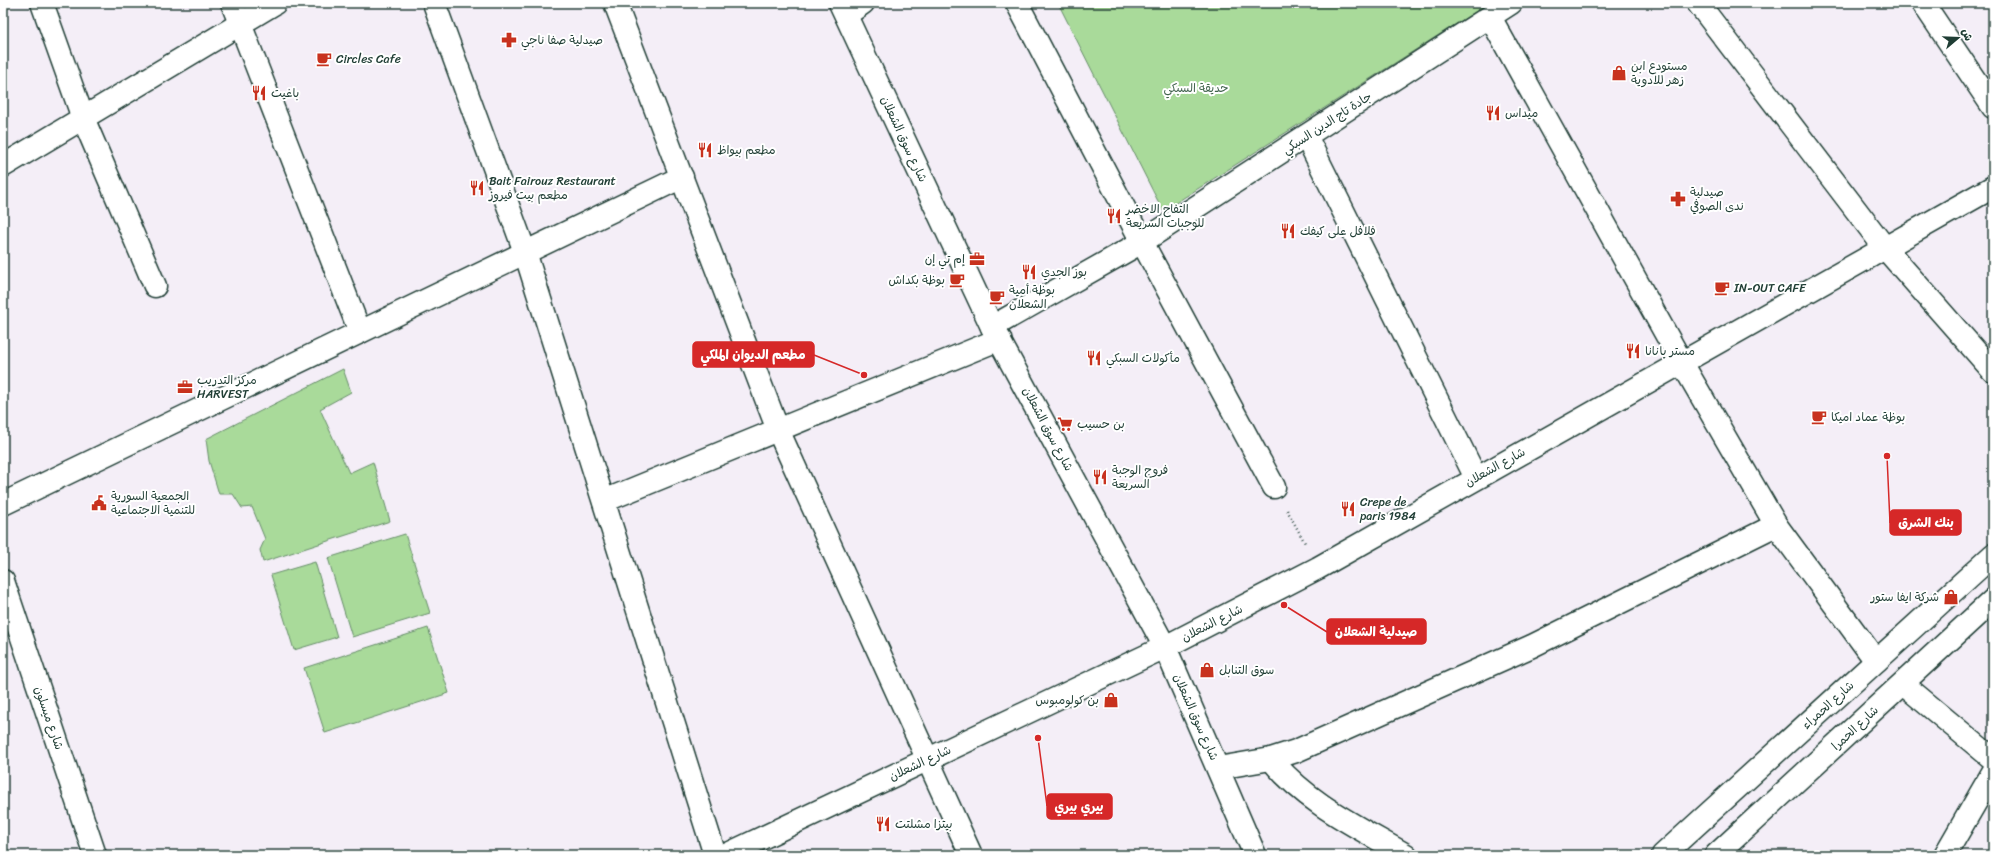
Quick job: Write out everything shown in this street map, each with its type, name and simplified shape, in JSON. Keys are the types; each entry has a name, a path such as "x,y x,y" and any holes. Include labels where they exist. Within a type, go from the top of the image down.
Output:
{"street":[{"path":"42,3 83,118 155,286"},
{"path":"232,3 360,332"},
{"path":"3,166 275,3"},
{"path":"434,3 525,252 715,855"},
{"path":"615,3 778,430 972,855"},
{"path":"1017,3 1142,242 1274,487"},
{"name":"جادة تاج الدين السبكي","path":"604,501 778,430 996,333 1142,242 1511,3"},
{"path":"1698,3 1885,248 1993,371"},
{"path":"1923,3 1993,107"},
{"name":"شارع سوق الشعلان","path":"850,7 996,333 1165,647 1255,855"},
{"path":"1490,17 1682,363 1776,525 1876,661"},
{"path":"1306,136 1476,478"},
{"path":"3,504 682,177"},
{"name":"شارع الشعلان","path":"726,855 1165,647 1318,568 1993,187"},
{"path":"1218,768 1271,759 1296,751 1532,646 1776,525"},
{"name":"شارع الحمراء","path":"1663,855 1993,555"},
{"name":"شارع ميسلون","path":"3,581 95,855"},
{"name":"شارع الحمرا","path":"1716,855 1993,600"},
{"path":"1903,684 1993,759"},
{"path":"1271,759 1283,775 1311,800 1406,855"},
{"path":"1945,855 1993,772"}],"path":[{"path":"1274,487 1318,568"}],"green space":[{"name":"حديقة السبكي","path":"1058,3 1489,3 1163,211"},
{"path":"343,369 351,392 320,409 349,473 373,462 390,521 263,562 260,550 265,539 252,507 242,508 233,494 219,494 209,461 206,439"},
{"path":"405,534 430,613 352,637 328,558"},
{"path":"315,562 337,637 294,650 271,575"},
{"path":"428,628 449,693 325,733 304,668"}],"place":[{"name":"صيدلية صفا ناجي","path":"509,40"},
{"name":"Circles Cafe","path":"324,59"},
{"name":"مستودع ابن زهر للادوية","path":"1619,73"},
{"name":"باغيت","path":"259,93"},
{"name":"ميداس","path":"1493,113"},
{"name":"مطعم بيواظ","path":"705,150"},
{"name":"Bait Fairouz Restaurant مطعم بيت فيروز","path":"477,188"},
{"name":"صيدلية ندى الصوفي","path":"1678,199"},
{"name":"التفاح الاخضر للوجبات السريعة","path":"1114,216"},
{"name":"فلافل على كيفك","path":"1288,231"},
{"name":"إم تي إن","path":"977,259"},
{"name":"بوز الجدي","path":"1029,272"},
{"name":"بوظة بكداش","path":"957,280"},
{"name":"IN-OUT CAFE","path":"1722,288"},
{"name":"بوظة أمية الشعلان","path":"997,297"},
{"name":"مستر بانانا","path":"1633,351"},
{"name":"مأكولات السبكي","path":"1094,358"},
{"name":"مطعم الديوان الملكي","path":"864,375"},
{"name":"مركز التدريب HARVEST","path":"185,387"},
{"name":"بوظة عماد اميكا","path":"1819,417"},
{"name":"بن حسيب","path":"1065,424"},
{"name":"بنك الشرق","path":"1887,456"},
{"name":"فروج الوجبة السريعة","path":"1100,477"},
{"name":"الجمعية السورية للتنمية الاجتماعية","path":"99,503"},
{"name":"Crepe de paris 1984","path":"1348,509"},
{"name":"شركة ايفا ستور","path":"1951,597"},
{"name":"صيدلية الشعلان","path":"1284,605"},
{"name":"سوق التنابل","path":"1207,670"},
{"name":"بن كولومبوس","path":"1111,700"},
{"name":"بيري بيري","path":"1038,738"},
{"name":"بيتزا مشلتت","path":"883,824"}]}
